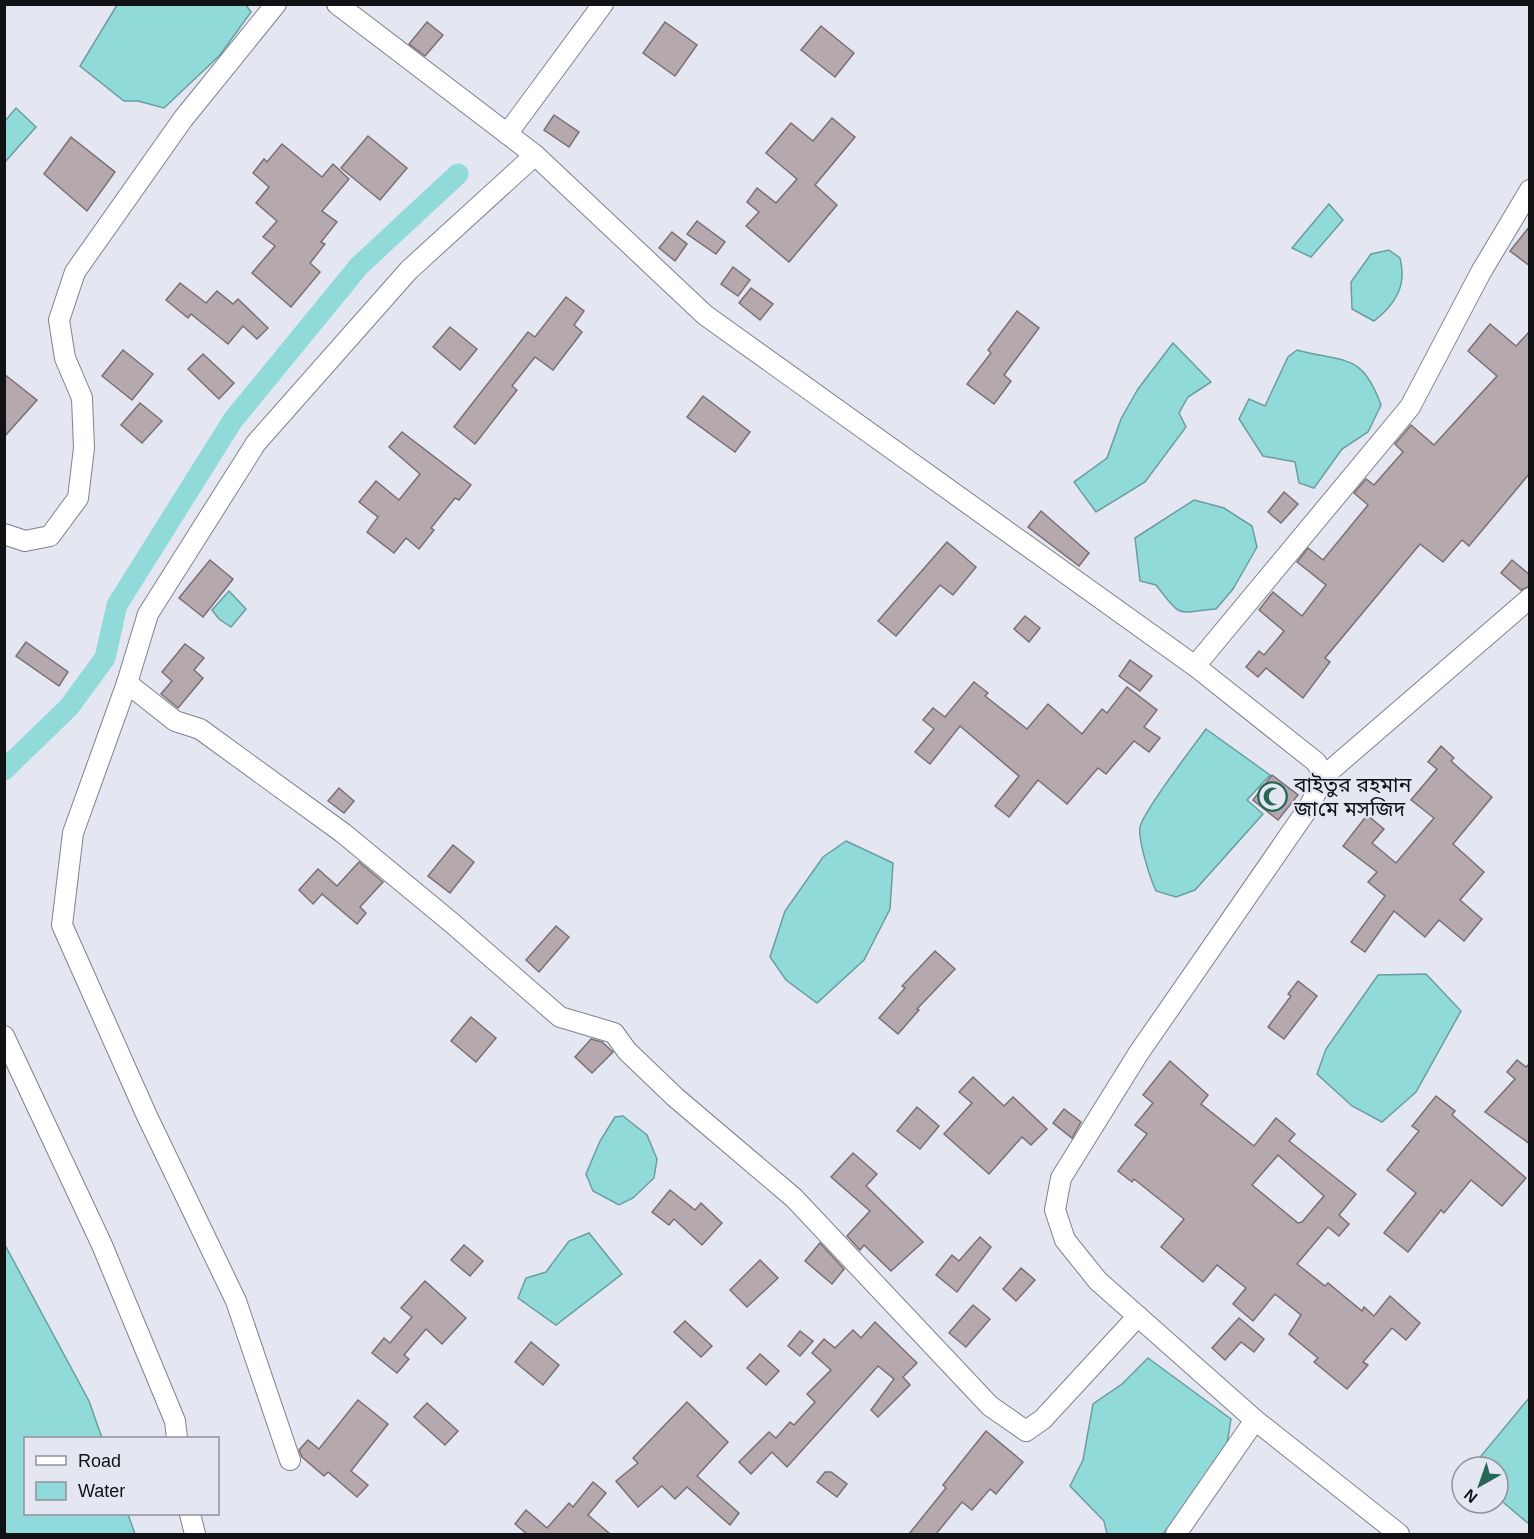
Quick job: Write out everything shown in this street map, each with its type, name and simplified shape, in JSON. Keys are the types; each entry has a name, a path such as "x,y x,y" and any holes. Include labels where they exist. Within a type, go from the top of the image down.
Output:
{"street":[{"path":"4,534 25,541 50,536 78,498 84,448 82,398 65,358 59,320 75,272 183,120 276,4"},
{"path":"337,4 535,155 705,315 1195,666 1316,762 1324,776"},
{"path":"507,134 603,4"},
{"path":"290,1460 236,1301 147,1116 62,925 73,833 127,683 148,614 256,442 410,270 535,155"},
{"path":"1195,666 1410,407 1481,272 1530,190"},
{"path":"1399,1534 1256,1420 1098,1281 1065,1240 1055,1210 1061,1178 1138,1054 1309,807 1324,776 1530,598"},
{"path":"127,683 175,722 200,729 343,833 452,922 560,1017 614,1033 627,1051 675,1097 794,1197 990,1406 1026,1431 1043,1419 1138,1316"},
{"path":"4,1036 102,1245 175,1421 177,1437"},
{"path":"1176,1534 1256,1420"},
{"path":"190,1515 195,1534"}],"water":[{"path":"117,5 246,5 251,12 220,55 164,108 138,101 124,101 80,66"},
{"path":"16,108 36,127 5,162 5,121"},
{"path":"1329,204 1343,220 1311,257 1292,248"},
{"path":"1389,250 1400,258 1401,285 1394,301 1374,321 1352,309 1351,282 1371,254"},
{"path":"1173,343 1211,382 1188,397 1179,413 1186,427 1145,482 1096,512 1074,482 1107,458 1121,419 1138,389"},
{"path":"1297,350 1350,362 1367,376 1381,405 1368,432 1342,449 1314,488 1299,483 1295,462 1263,456 1239,419 1249,399 1265,406 1288,357"},
{"path":"1194,500 1224,508 1252,526 1257,547 1233,589 1216,609 1186,612 1176,609 1156,585 1140,581 1135,538"},
{"path":"229,591 246,609 231,627 219,619 212,610"},
{"path":"1206,729 1270,775 1247,800 1263,814 1195,890 1176,897 1156,891 1143,850 1140,827 1159,794"},
{"path":"846,841 893,863 890,909 864,960 817,1003 786,980 770,957 785,911 823,857"},
{"path":"1426,974 1461,1011 1416,1092 1382,1122 1352,1106 1317,1074 1326,1049 1378,975"},
{"path":"623,1116 647,1135 657,1159 654,1178 633,1198 619,1205 593,1191 586,1174 600,1141 615,1117"},
{"path":"589,1233 622,1274 556,1325 518,1298 526,1278 546,1272 569,1241"},
{"path":"5,1245 89,1401 102,1437 24,1437 24,1515 128,1515 135,1534 5,1534"},
{"path":"1148,1358 1231,1419 1226,1450 1163,1534 1107,1534 1104,1521 1070,1486 1083,1460 1093,1404 1122,1384"},
{"path":"1529,1398 1529,1524 1510,1508 1510,1455 1482,1455"}],"building":[{"path":"427,22 443,35 425,56 409,44"},
{"path":"665,22 697,45 675,76 643,53"},
{"path":"821,26 854,53 835,77 801,50"},
{"path":"554,115 579,132 569,147 544,130"},
{"path":"832,118 855,137 815,185 837,205 789,262 746,226 759,212 747,202 757,188 776,203 797,179 766,153 791,123 813,141"},
{"path":"368,136 407,168 380,200 341,168"},
{"path":"71,137 115,172 87,211 44,174"},
{"path":"282,144 322,177 333,164 349,179 322,211 337,222 321,242 325,244 310,263 320,272 291,307 252,273 275,246 263,237 277,221 256,203 269,187 253,173 264,159 267,162"},
{"path":"697,221 725,242 716,254 687,234"},
{"path":"1530,226 1530,266 1510,251"},
{"path":"672,232 687,244 675,261 659,248"},
{"path":"733,267 750,280 738,296 721,284"},
{"path":"180,283 206,303 217,291 233,304 238,299 268,328 257,339 243,326 228,344 191,314 188,318 166,300"},
{"path":"751,288 773,304 760,320 739,303"},
{"path":"566,297 584,311 574,325 582,332 553,370 535,357 512,386 517,390 475,444 454,427 528,332 535,337"},
{"path":"1017,311 1039,328 1004,375 1011,381 994,404 967,384 991,353 988,350"},
{"path":"1490,324 1516,346 1530,331 1530,473 1469,546 1462,540 1443,562 1420,544 1325,658 1330,662 1303,698 1266,668 1258,677 1246,667 1259,651 1264,655 1284,631 1259,610 1273,592 1302,616 1326,585 1297,562 1308,548 1323,560 1368,505 1354,493 1366,479 1374,485 1403,452 1395,444 1411,425 1434,445 1497,376 1468,351"},
{"path":"450,327 477,349 460,370 433,347"},
{"path":"123,350 153,374 132,400 102,376"},
{"path":"203,354 234,383 219,399 188,369"},
{"path":"4,374 37,400 4,437"},
{"path":"703,396 750,432 735,452 687,417"},
{"path":"140,403 162,421 142,443 121,425"},
{"path":"402,432 471,485 459,500 455,498 431,528 434,530 419,549 406,538 394,553 367,532 378,517 359,502 376,481 399,500 420,474 389,447"},
{"path":"1284,492 1298,504 1281,523 1268,512"},
{"path":"1041,511 1089,553 1079,566 1028,527"},
{"path":"947,542 976,567 953,595 940,585 896,636 878,621"},
{"path":"210,560 233,579 203,617 179,598"},
{"path":"1512,560 1530,575 1530,586 1521,590 1501,573"},
{"path":"1025,616 1040,628 1029,642 1014,629"},
{"path":"26,642 68,672 59,686 16,656"},
{"path":"185,644 204,658 194,670 203,678 178,708 161,694 172,681 162,672"},
{"path":"1130,660 1152,676 1140,691 1119,676"},
{"path":"974,682 988,693 985,696 1027,729 1048,704 1082,734 1102,709 1107,713 1127,687 1157,710 1144,727 1160,738 1149,752 1134,741 1106,774 1098,768 1067,804 1038,780 1009,817 995,806 1019,776 960,726 930,764 915,752 934,729 923,720 933,708 945,717"},
{"path":"1441,746 1454,758 1451,761 1492,797 1453,844 1484,872 1460,900 1482,919 1464,941 1439,920 1425,937 1394,911 1365,952 1351,942 1385,896 1368,882 1377,872 1343,846 1367,815 1384,829 1372,843 1396,863 1434,818 1411,800 1437,769 1428,762"},
{"path":"1272,775 1298,795 1278,820 1253,800"},
{"path":"339,788 354,801 344,813 328,801"},
{"path":"453,845 474,862 450,893 428,876"},
{"path":"359,862 383,882 360,907 366,913 357,924 322,894 313,904 299,890 318,869 337,886"},
{"path":"556,926 569,937 539,972 526,960"},
{"path":"935,951 955,969 917,1009 919,1010 898,1034 879,1018 905,988 902,986"},
{"path":"1298,981 1317,996 1284,1039 1268,1027 1291,996 1288,994"},
{"path":"471,1017 496,1038 476,1062 451,1041"},
{"path":"591,1039 602,1042 613,1052 592,1073 575,1057"},
{"path":"1517,1060 1526,1067 1530,1063 1530,1144 1485,1112 1515,1079 1507,1072"},
{"path":"1170,1061 1208,1095 1201,1104 1254,1146 1276,1118 1295,1134 1289,1141 1356,1194 1339,1215 1349,1224 1339,1236 1328,1227 1297,1264 1325,1286 1328,1283 1362,1311 1364,1307 1374,1316 1390,1296 1420,1323 1406,1340 1392,1328 1363,1362 1368,1365 1347,1389 1314,1362 1318,1358 1289,1334 1301,1315 1275,1294 1253,1321 1233,1304 1246,1288 1217,1265 1203,1282 1161,1247 1184,1219 1134,1179 1132,1182 1118,1171 1147,1134 1135,1125 1153,1103 1143,1095","holes":["1278,1155 1324,1196 1302,1222 1298,1223 1252,1185"]},
{"path":"973,1077 1004,1106 1013,1097 1047,1129 1031,1145 1022,1137 989,1174 944,1134 972,1103 959,1092"},
{"path":"1436,1096 1455,1111 1452,1115 1526,1178 1502,1206 1471,1180 1444,1213 1441,1210 1408,1252 1384,1233 1416,1193 1387,1170 1419,1131 1412,1126"},
{"path":"917,1107 939,1126 920,1149 897,1131"},
{"path":"1064,1109 1081,1122 1072,1138 1053,1123"},
{"path":"853,1153 877,1174 866,1186 923,1242 891,1271 864,1245 860,1250 847,1236 870,1211 831,1177"},
{"path":"670,1190 695,1210 701,1203 722,1223 702,1245 674,1219 669,1225 652,1212"},
{"path":"980,1237 991,1247 957,1292 936,1275 952,1255 959,1261"},
{"path":"820,1243 844,1269 832,1284 805,1261"},
{"path":"464,1245 483,1261 470,1276 451,1260"},
{"path":"760,1260 778,1278 747,1307 730,1290"},
{"path":"1021,1268 1035,1280 1016,1301 1003,1289"},
{"path":"425,1281 466,1318 442,1344 426,1329 404,1355 409,1359 397,1373 372,1353 384,1338 390,1343 412,1317 401,1308"},
{"path":"973,1305 990,1319 966,1347 949,1333"},
{"path":"1239,1318 1264,1339 1254,1352 1241,1342 1225,1360 1212,1348"},
{"path":"685,1321 712,1346 701,1357 674,1332"},
{"path":"875,1322 917,1363 903,1377 910,1385 878,1417 871,1410 894,1379 878,1366 787,1467 772,1452 751,1474 739,1462 769,1432 776,1438 790,1422 794,1425 815,1402 807,1394 831,1370 812,1353 824,1339 835,1348 853,1330 861,1338"},
{"path":"800,1331 813,1341 800,1356 788,1346"},
{"path":"531,1342 559,1365 543,1385 515,1362"},
{"path":"760,1354 779,1371 766,1385 747,1368"},
{"path":"358,1400 388,1424 351,1471 368,1485 357,1497 328,1472 324,1476 302,1457 299,1450 308,1440 319,1449"},
{"path":"687,1402 728,1442 697,1476 739,1513 730,1525 687,1487 675,1499 662,1486 638,1507 616,1481 638,1463 633,1458"},
{"path":"427,1403 458,1431 445,1445 414,1417"},
{"path":"986,1431 1023,1462 996,1494 990,1489 972,1510 962,1502 936,1534 909,1534 946,1488 943,1485"},
{"path":"825,1472 831,1472 847,1484 837,1497 817,1482"},
{"path":"593,1482 606,1493 588,1515 610,1534 527,1534 515,1524 526,1510 547,1528 569,1503 573,1507"}],"waterway":[{"path":"4,770 69,707 105,658 117,605 233,420 359,266 458,174"}],"place":[{"name":"বাইতুর রহমান জা‌মে মস‌জিদ","path":"1273,797"}]}
